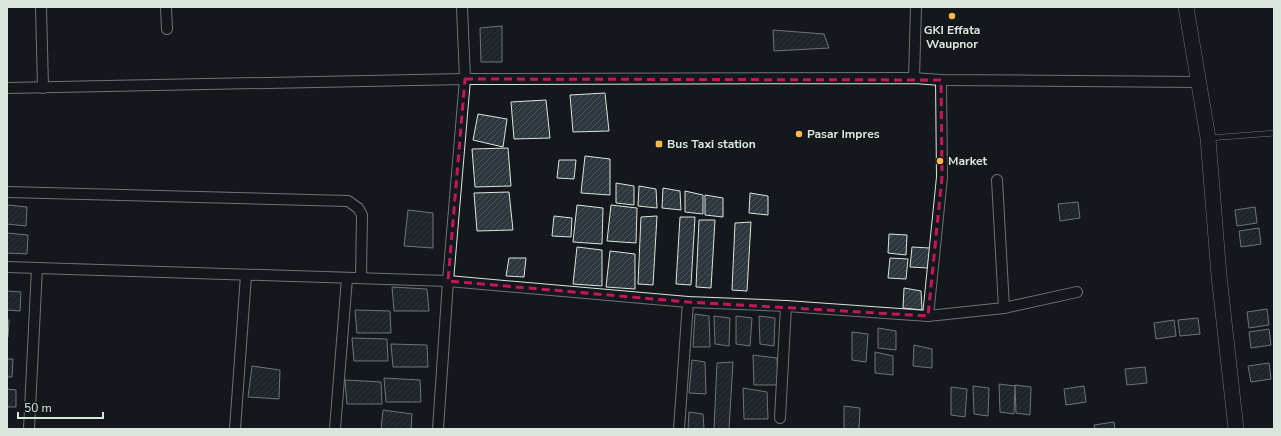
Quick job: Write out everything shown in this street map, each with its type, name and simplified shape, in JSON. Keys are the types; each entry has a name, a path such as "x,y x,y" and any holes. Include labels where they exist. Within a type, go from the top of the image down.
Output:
{"main road":[{"path":"1186,7 1208,138 1219,276 1236,429"}],"street":[{"path":"41,7 43,88"},
{"path":"166,7 167,29"},
{"path":"438,429 448,281 465,79 462,7"},
{"path":"914,78 916,7"},
{"path":"7,88 465,79 914,78 941,80 1199,82"},
{"path":"928,316 942,177 941,80"},
{"path":"997,180 1004,308"},
{"path":"7,192 348,201 358,208 362,215 361,278"},
{"path":"7,267 448,281 688,302 786,306 928,316 1004,308 1077,292"},
{"path":"29,429 37,268"},
{"path":"235,429 246,275"},
{"path":"335,429 347,278"},
{"path":"679,429 688,302"},
{"path":"780,418 786,306"}],"lane":[{"path":"1208,138 1274,133"}],"highlighted area":[{"path":"465,79 941,80 942,177 928,316 688,302 448,281"}],"building":[{"path":"502,26 502,62 481,62 480,28"},
{"path":"773,30 824,34 829,48 774,51"},
{"path":"605,93 609,131 573,132 570,95"},
{"path":"546,100 550,138 514,139 511,102"},
{"path":"478,114 507,119 503,147 473,140"},
{"path":"508,148 511,186 475,187 472,149"},
{"path":"585,156 610,159 610,195 581,193"},
{"path":"559,160 576,160 574,179 557,178"},
{"path":"616,183 634,186 634,205 616,203"},
{"path":"639,186 656,189 657,208 638,206"},
{"path":"663,188 680,191 681,210 662,208"},
{"path":"685,191 703,195 703,214 685,212"},
{"path":"509,192 513,230 477,231 474,193"},
{"path":"750,193 768,196 768,215 749,213"},
{"path":"705,195 723,198 723,217 705,215"},
{"path":"1078,202 1080,218 1060,221 1058,204"},
{"path":"7,205 27,207 26,226 7,224"},
{"path":"577,205 603,208 602,244 573,242"},
{"path":"611,205 637,208 636,243 607,241"},
{"path":"1255,207 1257,223 1237,226 1235,210"},
{"path":"408,210 433,213 433,248 404,246"},
{"path":"554,216 572,218 571,237 552,236"},
{"path":"657,216 653,285 638,284 641,217"},
{"path":"680,217 695,217 691,285 676,284"},
{"path":"699,220 715,220 711,288 696,287"},
{"path":"751,222 747,291 732,290 735,223"},
{"path":"1259,228 1261,244 1241,247 1239,231"},
{"path":"7,233 28,235 27,254 7,253"},
{"path":"889,234 907,235 906,255 888,253"},
{"path":"577,247 602,250 602,286 573,284"},
{"path":"912,247 930,248 928,268 910,267"},
{"path":"610,251 635,254 635,289 606,287"},
{"path":"509,258 526,258 524,277 506,276"},
{"path":"890,258 908,259 906,279 888,278"},
{"path":"392,287 427,289 429,311 394,311"},
{"path":"904,288 921,291 922,310 903,308"},
{"path":"7,291 21,292 20,311 7,310"},
{"path":"1267,309 1269,325 1249,328 1247,312"},
{"path":"355,310 390,311 391,333 357,333"},
{"path":"695,314 709,316 710,347 693,347"},
{"path":"714,316 730,318 729,346 715,344"},
{"path":"736,316 752,318 750,346 736,344"},
{"path":"759,316 775,318 774,346 760,344"},
{"path":"1198,318 1200,334 1180,336 1178,320"},
{"path":"7,320 9,320 8,337 7,337"},
{"path":"1174,320 1176,336 1156,339 1154,323"},
{"path":"878,328 896,331 896,350 878,348"},
{"path":"1269,329 1271,345 1251,348 1249,332"},
{"path":"852,332 868,334 866,362 852,360"},
{"path":"352,338 387,339 388,361 354,361"},
{"path":"391,344 427,345 428,367 393,367"},
{"path":"914,345 932,349 932,368 913,366"},
{"path":"875,352 893,356 893,375 875,373"},
{"path":"753,355 777,358 778,385 754,385"},
{"path":"7,359 13,359 12,377 7,377"},
{"path":"692,360 705,362 706,394 689,393"},
{"path":"733,362 729,429 714,429 717,363"},
{"path":"1269,363 1271,379 1251,382 1248,366"},
{"path":"252,366 280,370 279,399 248,397"},
{"path":"1145,367 1147,383 1127,385 1125,369"},
{"path":"384,378 420,380 421,402 386,402"},
{"path":"345,380 381,382 382,404 347,404"},
{"path":"999,384 1015,386 1014,414 1000,412"},
{"path":"1015,385 1031,387 1030,415 1016,413"},
{"path":"973,386 989,388 988,416 974,414"},
{"path":"1084,386 1086,402 1066,405 1064,389"},
{"path":"951,387 967,389 965,417 951,415"},
{"path":"743,388 767,392 768,419 744,419"},
{"path":"7,389 16,390 16,407 7,407"},
{"path":"844,406 860,408 859,429 844,429"},
{"path":"383,410 412,414 411,429 381,429"},
{"path":"689,412 703,414 704,429 688,429"},
{"path":"1114,422 1115,429 1095,429 1094,425"}],"place":[{"name":"GKI Effata Waupnor","path":"952,16"},
{"name":"Pasar Impres","path":"799,134"},
{"name":"Bus Taxi station","path":"659,144"},
{"name":"Market","path":"940,161"}]}
